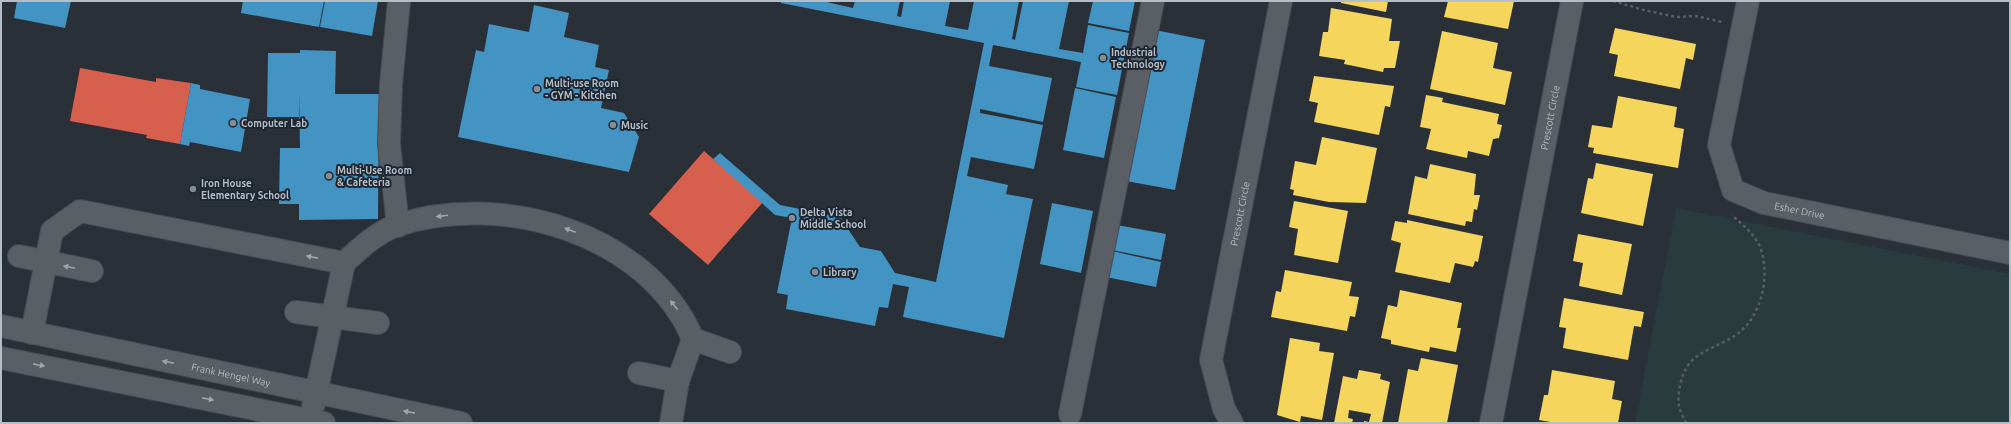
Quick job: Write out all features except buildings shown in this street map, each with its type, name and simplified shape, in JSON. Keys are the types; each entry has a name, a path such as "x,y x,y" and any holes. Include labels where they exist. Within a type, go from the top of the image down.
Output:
{"street":[{"path":"398,226 389,144 391,84 399,1"},
{"path":"1070,414 1152,1"},
{"name":"Prescott Circle","path":"1232,423 1224,409 1211,360 1281,1"},
{"name":"Prescott Circle","path":"1491,423 1572,1"},
{"path":"1733,190 1719,144 1748,1"},
{"name":"Esher Drive","path":"1733,190 1764,203 2010,253"},
{"path":"32,333 52,231 80,211 344,263"},
{"path":"1,358 317,422 316,394 344,263 364,244 398,226 441,216 490,214 520,216 550,222 594,241 618,254 643,271 663,290 684,318 693,339 678,381 671,423"},
{"path":"19,256 92,271"},
{"path":"296,312 378,323"},
{"name":"Frank Hengel Way","path":"1,326 316,394 461,423"},
{"path":"693,339 730,352"},
{"path":"639,373 678,381"}],"path":[{"path":"1613,1 1676,17 1696,16 1742,28"},
{"path":"1686,423 1679,407 1679,389 1685,370 1696,357 1743,329 1757,312 1762,295 1764,271 1760,247 1750,231 1725,210 1733,190"}],"shaded area":[{"path":"1676,208 2010,274 2010,423 1635,423"}],"place":[{"name":"Industrial Technology","path":"1103,58"},
{"name":"Multi-use Room - GYM - Kitchen","path":"537,89"},
{"name":"Computer Lab","path":"233,123"},
{"name":"Music","path":"613,125"},
{"name":"Multi-Use Room & Cafeteria","path":"329,176"},
{"name":"Iron House Elementary School","path":"193,189"},
{"name":"Delta Vista Middle School","path":"792,218"},
{"name":"Library","path":"815,272"}]}
